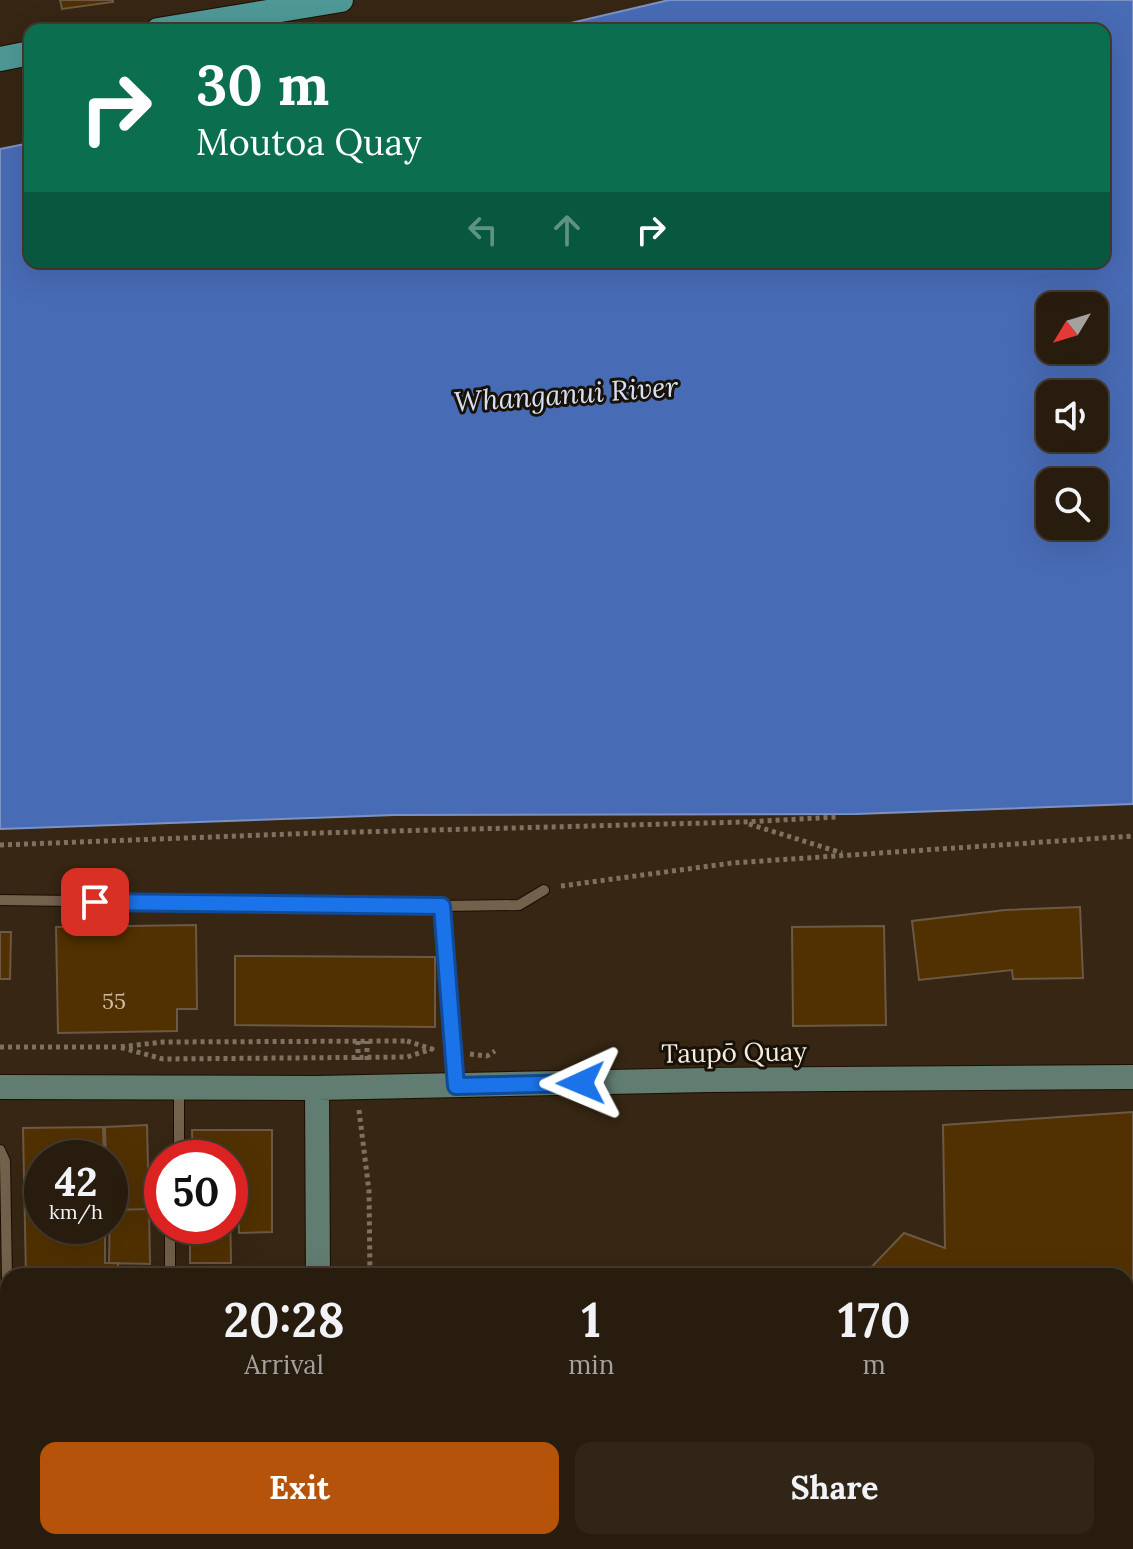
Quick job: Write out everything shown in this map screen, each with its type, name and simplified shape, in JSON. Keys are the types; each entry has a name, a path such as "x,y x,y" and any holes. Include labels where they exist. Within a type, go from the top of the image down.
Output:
{"main road":[{"path":"195,24 341,0"},
{"path":"0,59 24,54"},
{"name":"Taupō Quay","path":"0,1087 317,1088 1133,1077"},
{"path":"317,1088 318,1268"}],"lane":[{"path":"0,900 519,905 544,890"},
{"path":"442,906 456,1086"},
{"path":"179,1088 179,1140"},
{"path":"0,1150 5,1161 7,1268"},
{"path":"170,1244 170,1268"}],"path":[{"path":"0,845 837,817"},
{"path":"744,822 847,855"},
{"path":"544,890 580,882 732,863 1133,836"},
{"path":"358,1041 358,1059"},
{"path":"367,1041 367,1060"},
{"path":"0,1047 119,1047 163,1042 407,1041 432,1049 407,1057 367,1060 163,1059 119,1047"},
{"path":"453,1049 478,1056 487,1056 495,1051"},
{"path":"359,1121 369,1191 370,1268"}],"water":[{"name":"Whanganui River","path":"669,0 1133,0 1133,804 856,814 395,815 0,829 0,149 24,144 24,268 1110,268 1110,24 567,24"}],"building":[{"path":"60,0 113,0 113,2 62,9"},
{"path":"1080,907 1083,978 1013,979 1012,970 919,980 912,921 1005,910"},
{"path":"196,925 197,1009 177,1009 177,1031 58,1033 56,927"},
{"path":"884,926 886,1025 793,1026 792,927"},
{"path":"0,932 11,932 10,979 0,979"},
{"path":"235,956 435,957 435,1027 235,1025"},
{"path":"1133,1112 1133,1268 871,1268 904,1233 945,1248 943,1125"},
{"path":"147,1125 147,1140 144,1140 144,1209 128,1210 128,1140 105,1140 105,1127"},
{"path":"103,1127 103,1140 24,1140 24,1177 23,1128"},
{"path":"192,1130 272,1130 272,1232 248,1233 248,1140 192,1140"},
{"path":"144,1209 144,1244 150,1244 150,1264 109,1263 109,1244 128,1244 128,1210"},
{"path":"25,1244 105,1244 105,1263 118,1263 118,1268 26,1268"},
{"path":"190,1244 231,1244 231,1263 190,1263"}],"route":[{"path":"95,902 442,906 456,1086 581,1083"}]}
